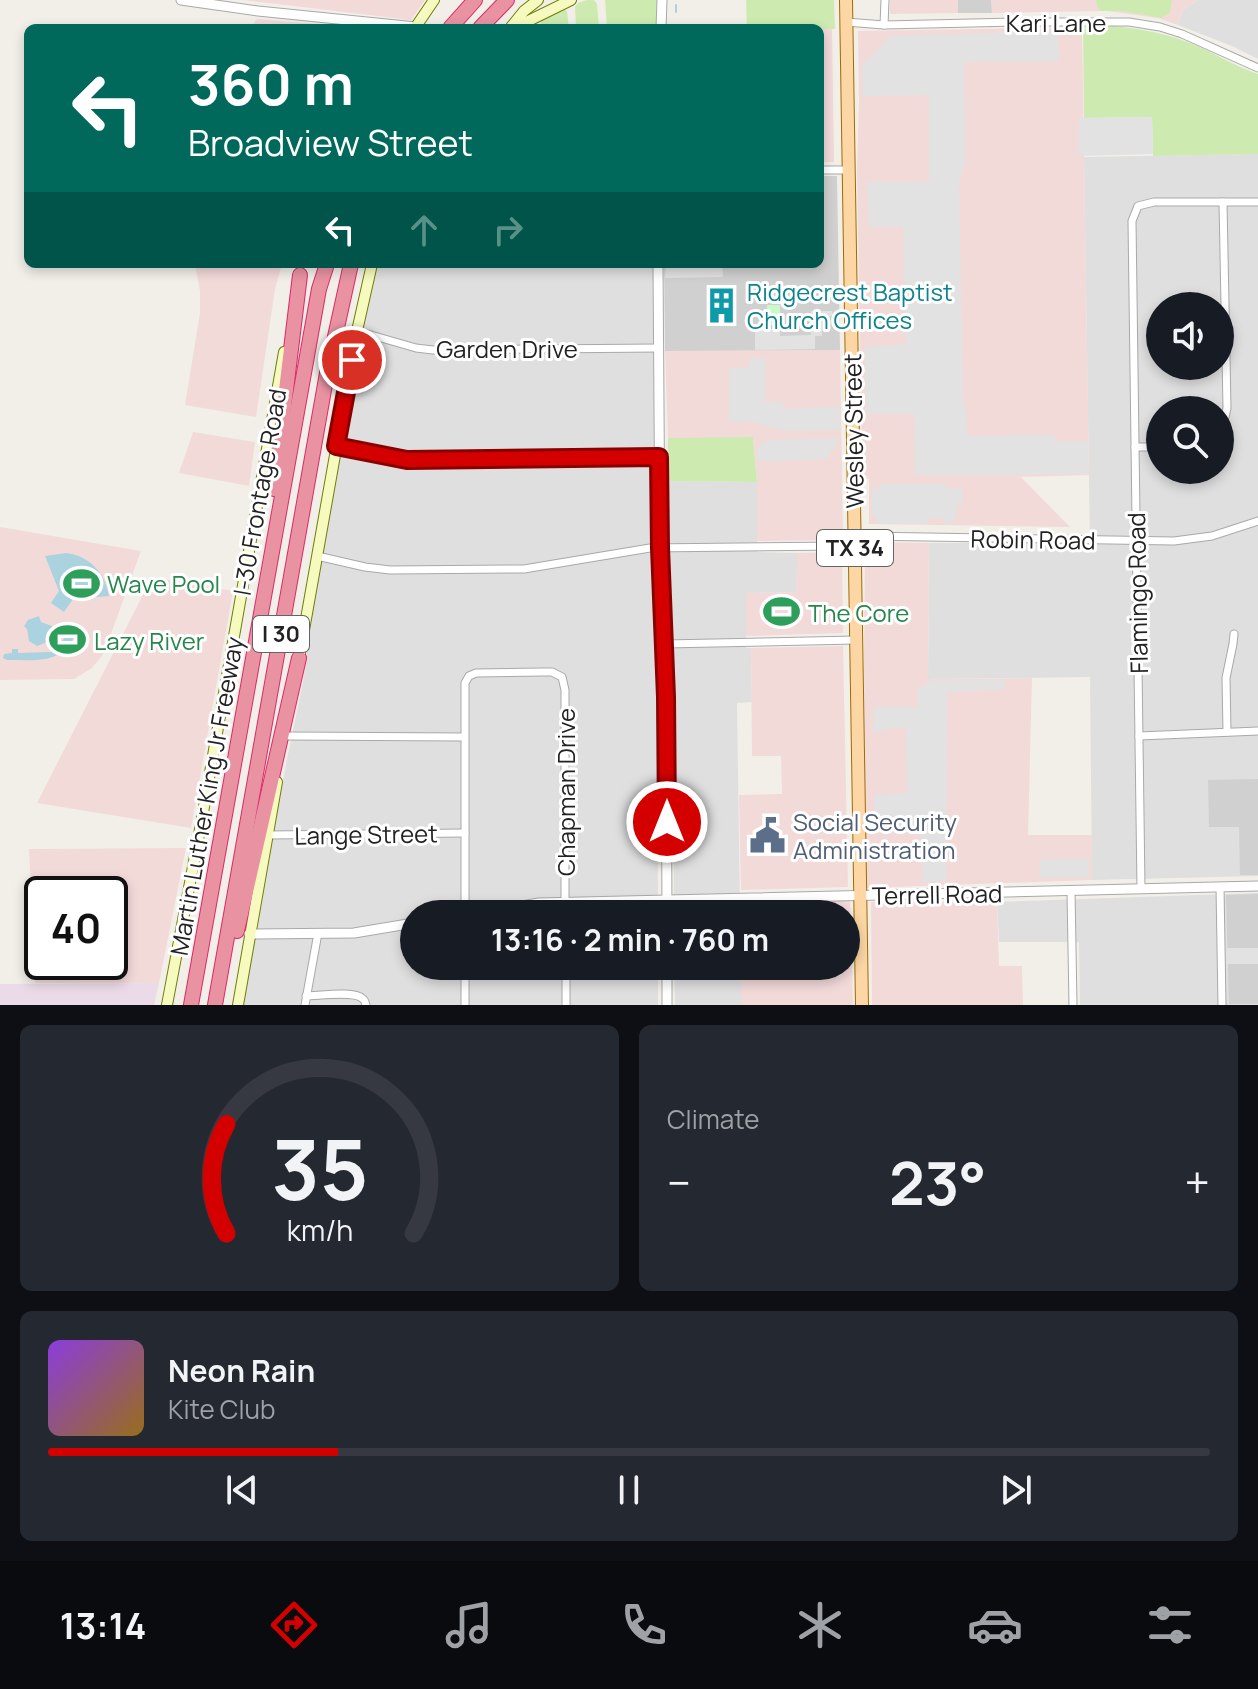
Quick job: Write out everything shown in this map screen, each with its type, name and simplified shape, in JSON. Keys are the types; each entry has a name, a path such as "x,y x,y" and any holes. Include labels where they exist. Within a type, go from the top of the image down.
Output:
{"highway":[{"path":"454,24 475,0"},
{"path":"484,24 507,0"},
{"name":"Martin Luther King Jr Freeway","path":"188,1005 313,323 326,268"},
{"name":"Martin Luther King Jr Freeway","path":"217,1005 324,388 350,268"},
{"path":"258,626 302,270"},
{"path":"217,1005 248,888 299,658"}],"main road":[{"path":"418,24 434,0"},
{"path":"515,24 524,11 538,0"},
{"path":"534,23 571,0"},
{"name":"Wesley Street","path":"846,0 862,1005"},
{"path":"238,1005 336,446 371,268"},
{"name":"I-30 Frontage Road","path":"167,1005 268,436 302,270"}],"street":[{"path":"181,0 386,24"},
{"path":"661,24 662,0"},
{"path":"884,25 885,0"},
{"name":"Kari Lane","path":"846,22 884,25 1129,22 1182,34 1258,68"},
{"path":"824,170 849,170"},
{"name":"Flamingo Road","path":"1141,889 1131,229 1133,214 1138,206 1154,202 1223,202"},
{"path":"1227,396 1223,202 1258,202"},
{"path":"658,268 667,900"},
{"name":"Garden Drive","path":"357,331 433,350 659,348"},
{"path":"336,446 407,460 659,457"},
{"path":"1135,447 1146,447"},
{"name":"Robin Road","path":"317,556 390,570 524,569 639,549 841,546 866,536 1174,541 1201,538 1258,521"},
{"path":"1227,732 1226,678 1234,634"},
{"path":"665,644 856,640"},
{"name":"Chapman Drive","path":"464,737 465,683 469,676 476,673 552,672 562,677 565,690 565,900"},
{"path":"1139,736 1258,731"},
{"path":"286,736 464,737 465,900"},
{"name":"Lange Street","path":"268,835 465,833"},
{"name":"Terrell Road","path":"667,900 1258,886"},
{"path":"1220,887 1222,1005"},
{"path":"1071,891 1073,1005"},
{"path":"249,934 354,933 400,925"},
{"path":"318,933 305,1001 349,994 360,996 366,1005"},
{"path":"465,980 465,1005"},
{"path":"566,980 566,1005"},
{"path":"667,980 667,1005"}],"shaded area":[{"path":"244,0 425,0 411,20"},
{"path":"890,0 958,0 958,13 890,14"},
{"path":"958,0 991,0 992,13 958,13"},
{"path":"991,0 1198,0 1183,10 1178,25 1158,18 1107,11 992,13"},
{"path":"1198,0 1258,0 1258,59 1178,25 1183,10"},
{"path":"257,19 318,24 253,24"},
{"path":"1082,27 1089,475 1021,477 1070,527 869,524 869,479 862,479 858,31"},
{"path":"824,29 832,29 834,162 824,162"},
{"path":"1058,31 1059,61 964,62 965,163 959,183 963,402 967,436 1055,435 1055,442 1088,441 1088,474 915,475 914,414 866,414 865,347 906,344 903,226 869,227 867,182 929,182 929,95 863,96 862,65 891,36"},
{"path":"1152,117 1153,154 1079,156 1079,118"},
{"path":"1258,154 1258,876 1092,880 1090,677 928,679 929,543 1090,543 1084,157"},
{"path":"824,176 837,176 840,350 665,351 664,268 824,268"},
{"path":"196,268 281,268 256,417 185,405 200,313"},
{"path":"377,268 657,268 658,900 400,900 400,980 658,980 658,1005 243,1005 303,682 358,349"},
{"path":"666,268 722,268 723,277 665,278"},
{"path":"811,311 832,311 833,316 822,317 822,336 815,336 815,349 755,350 755,329 780,329 780,336 811,335"},
{"path":"840,350 843,540 757,541 753,438 668,438 665,351"},
{"path":"750,358 765,358 765,402 783,402 783,409 840,407 840,430 784,431 751,421 729,423 729,368 750,367"},
{"path":"193,432 255,442 249,486 179,473"},
{"path":"837,438 837,445 829,454 829,459 758,461 758,449 765,441"},
{"path":"667,481 757,482 757,552 797,553 797,592 746,593 746,648 751,648 752,702 737,703 740,900 674,900"},
{"path":"879,484 946,484 947,489 962,488 962,503 953,523 945,524 944,518 928,518 928,524 877,524 877,517 872,516 872,489 879,489"},
{"path":"0,527 141,551 104,653 92,668 74,679 0,680"},
{"path":"865,542 929,543 928,679 1032,678 1028,835 1092,835 1092,880 866,888"},
{"path":"842,552 843,633 746,636 746,593 796,592 797,553"},
{"path":"152,577 233,591 191,828 37,803"},
{"path":"843,646 848,887 741,890 739,795 782,794 781,756 752,756 751,648"},
{"path":"1005,680 1005,689 947,692 946,881 923,882 920,834 875,833 874,795 907,793 906,728 873,732 874,707 918,707 918,687 926,687 927,681"},
{"path":"1258,779 1258,875 1240,875 1239,827 1209,827 1208,780"},
{"path":"186,848 159,983 35,983 35,980 128,980 128,876 30,876 29,849"},
{"path":"1089,858 1089,877 1040,878 1039,860"},
{"path":"1258,893 1258,1005 1080,1005 1079,942 999,942 997,902"},
{"path":"1258,894 1258,1004 1229,1004 1226,895"},
{"path":"871,902 997,902 999,966 1022,966 1023,1005 872,1005"},
{"path":"1226,948 1258,948 1258,964 1226,964"},
{"path":"674,980 741,980 741,1005 675,1005"},
{"path":"741,980 852,980 853,1005 741,1005"},
{"path":"159,983 154,1005 0,1005 0,984"}],"green space":[{"path":"594,0 599,24 576,24 575,7 578,3"},
{"path":"605,0 657,0 656,24 607,24"},
{"path":"746,0 834,0 835,29 824,29 824,24 747,24"},
{"path":"1096,0 1172,0 1170,13 1161,18 1123,11 1101,11"},
{"path":"567,11 569,24 541,24 554,12"},
{"path":"1115,26 1175,38 1258,74 1258,154 1153,156 1152,117 1084,118 1083,27"},
{"path":"767,305 780,305 780,325 767,325"},
{"path":"753,437 757,482 667,481 668,438"}],"water":[{"name":"Wave Pool","path":"66,553 82,558 95,567 104,580 109,596 73,599 64,612 51,603 59,591 45,556"},
{"path":"39,616 41,622 52,626 53,631 45,643 37,646 29,641 24,626 28,620"},
{"name":"Lazy River","path":"72,628 77,630 72,641 58,655 40,660 3,658 4,654 12,653 12,649 18,649 18,653 51,652"}],"waterway":[{"path":"676,5 676,12"}],"place":[{"name":"Ridgecrest Baptist Church Offices","path":"721,305"},
{"name":"Wave Pool","path":"81,583"},
{"name":"The Core","path":"782,612"},
{"name":"Lazy River","path":"68,640"},
{"name":"Social Security Administration","path":"767,835"}],"route":[{"path":"352,360 336,446 407,460 659,457 667,822"}]}
